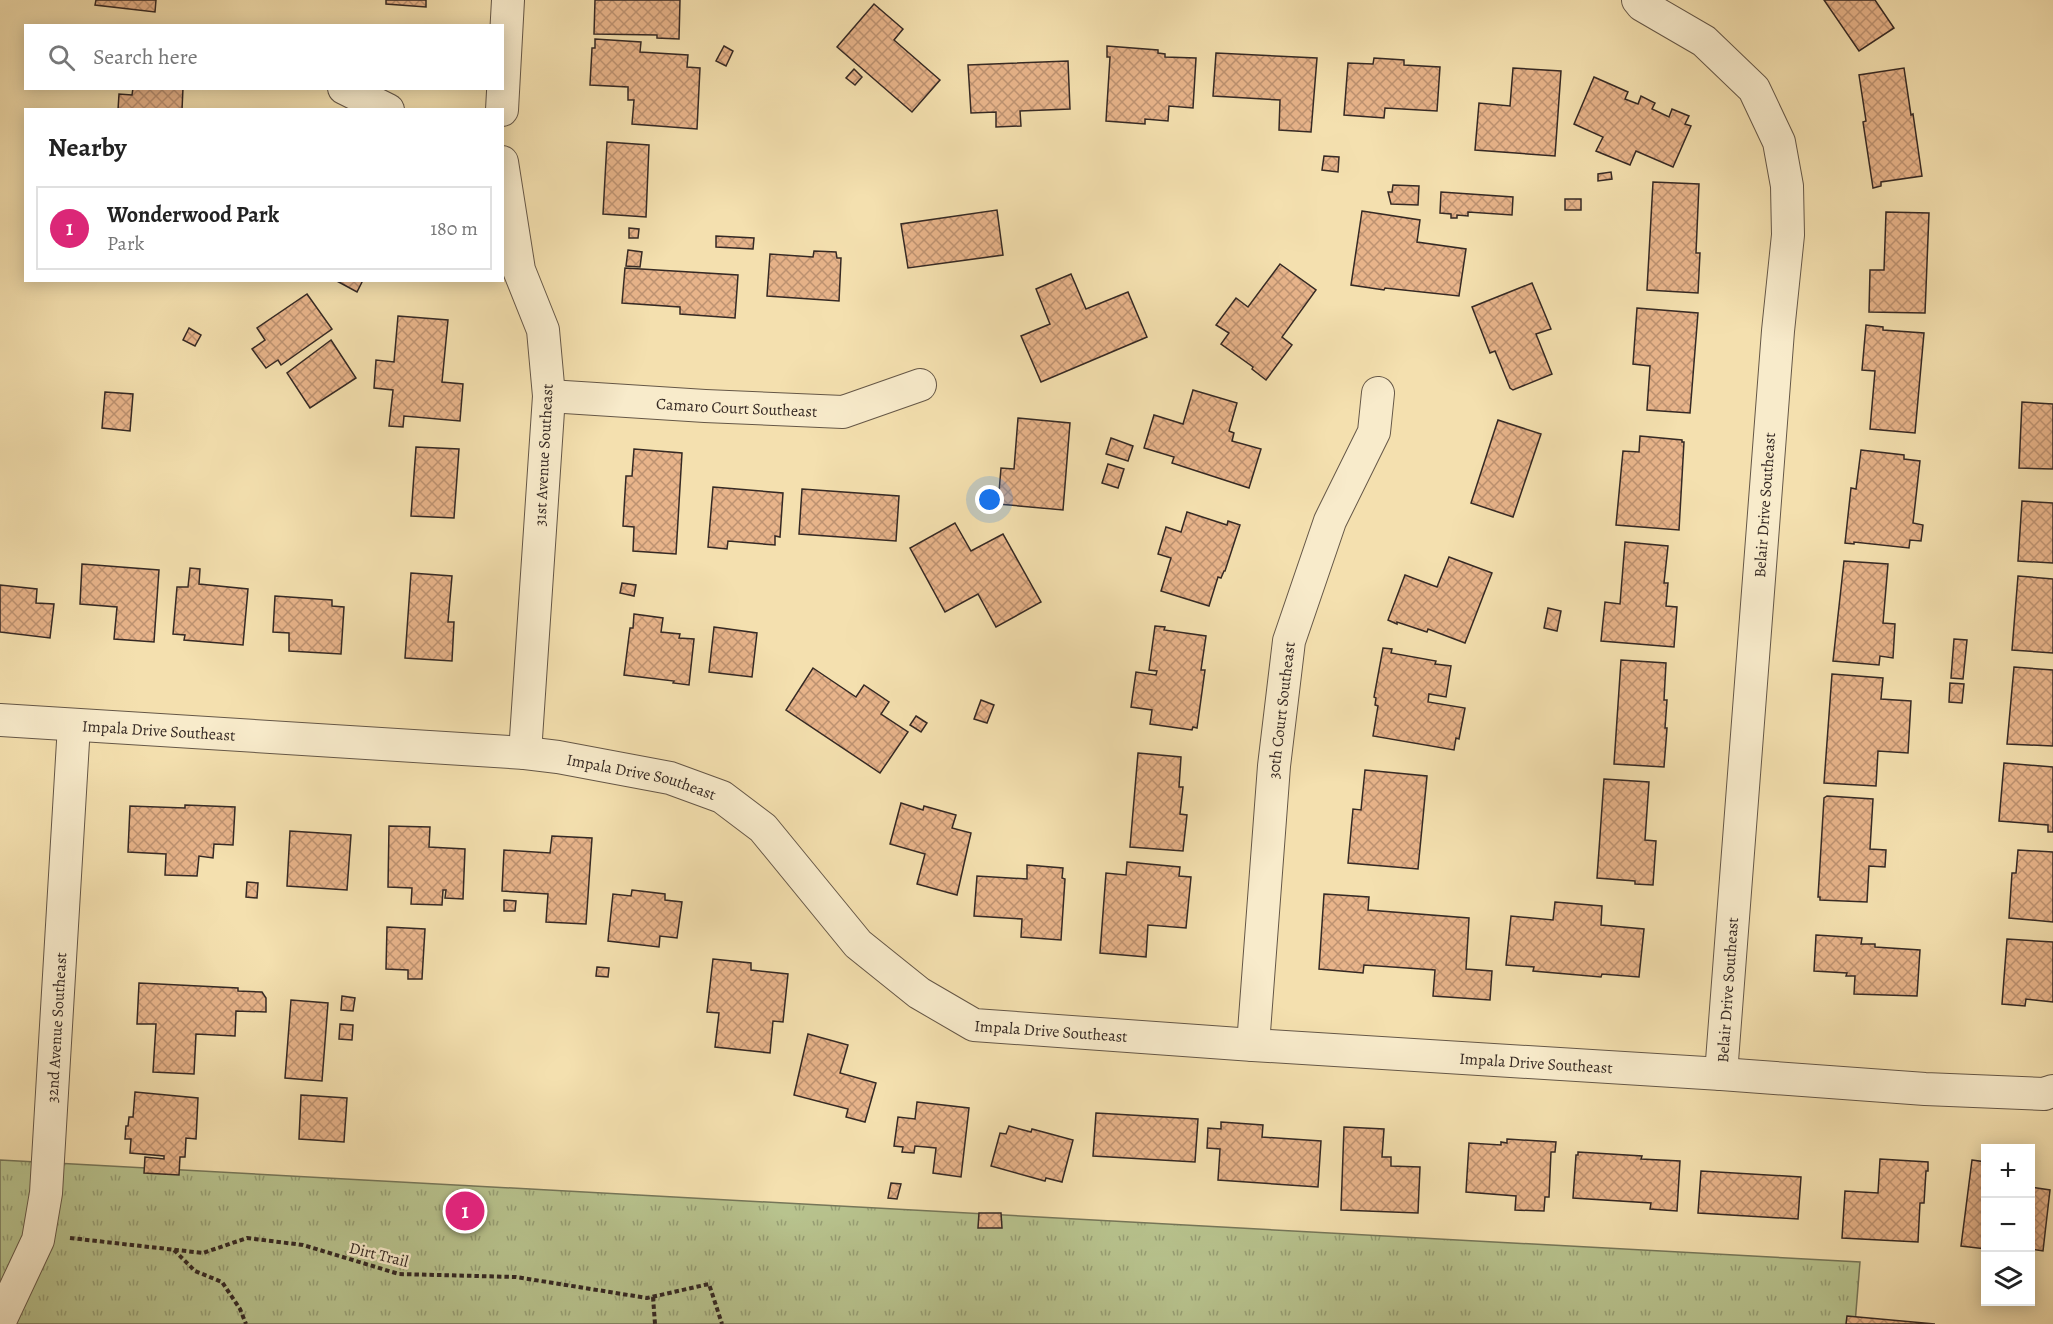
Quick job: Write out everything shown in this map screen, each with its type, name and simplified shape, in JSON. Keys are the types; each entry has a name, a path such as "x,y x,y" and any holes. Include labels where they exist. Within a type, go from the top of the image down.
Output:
{"street":[{"path":"504,73 508,0"},
{"name":"Belair Drive Southeast","path":"1638,0 1642,5 1704,41 1754,89 1779,142 1787,186 1788,235 1778,331 1721,1074"},
{"path":"348,90 384,108"},
{"path":"502,108 503,90"},
{"name":"31st Avenue Southeast","path":"505,196 519,270 543,330 549,396 525,753"},
{"name":"Camaro Court Southeast","path":"549,396 843,412 920,385"},
{"name":"30th Court Southeast","path":"1253,1045 1274,766 1289,641 1330,521 1374,432 1378,393"},
{"name":"Impala Drive Southeast","path":"0,720 525,753 670,778 722,797 763,828 858,944 919,993 974,1025 1925,1089 2044,1094 2053,1091"},
{"name":"32nd Avenue Southeast","path":"0,1321 38,1240 46,1193 74,725"}],"path":[{"name":"Dirt Trail","path":"39,1232 80,1240 203,1253 247,1238 303,1245 399,1274 516,1276 647,1298 709,1284 722,1324"},
{"path":"174,1250 195,1272 222,1282 240,1309 246,1324"},
{"path":"653,1297 655,1324"}],"green space":[{"path":"0,1160 1860,1262 1855,1324 0,1324"}],"building":[{"path":"96,0 156,0 155,12 95,5"},
{"path":"386,0 426,0 426,7 386,4"},
{"path":"595,0 680,0 679,39 657,38 657,35 594,34"},
{"path":"1824,0 1875,0 1894,28 1859,51"},
{"path":"874,4 903,29 894,40 940,80 912,112 837,47"},
{"path":"595,39 641,42 640,52 688,55 687,67 700,68 697,129 632,124 634,100 628,100 628,87 590,85 592,48 595,48"},
{"path":"724,46 733,51 726,66 716,61"},
{"path":"1107,46 1158,50 1158,53 1165,54 1165,57 1196,58 1193,108 1169,106 1168,121 1145,119 1145,124 1106,121 1110,57 1107,57"},
{"path":"1216,53 1317,58 1311,132 1279,130 1280,100 1213,96"},
{"path":"1374,58 1404,60 1404,65 1440,67 1437,111 1385,108 1384,118 1344,115 1348,63 1373,64"},
{"path":"1068,61 1070,109 1020,111 1021,126 996,127 996,112 971,113 968,65"},
{"path":"1513,68 1561,71 1555,156 1475,150 1479,103 1510,106"},
{"path":"1904,68 1922,176 1881,182 1881,186 1873,188 1863,122 1866,121 1859,75"},
{"path":"854,69 862,77 855,85 846,78"},
{"path":"1594,77 1628,92 1625,99 1638,104 1641,96 1655,103 1652,109 1669,117 1672,109 1689,116 1685,124 1691,126 1673,167 1636,151 1630,165 1596,151 1603,137 1574,124"},
{"path":"133,90 183,90 182,108 118,108 119,94 132,95"},
{"path":"607,142 649,145 646,217 603,214"},
{"path":"1324,156 1339,157 1338,172 1322,170"},
{"path":"1611,172 1612,179 1598,181 1598,174"},
{"path":"1653,182 1699,184 1696,253 1700,253 1698,293 1647,290"},
{"path":"1393,185 1419,186 1418,205 1391,204 1388,192 1392,192"},
{"path":"1441,192 1513,197 1512,215 1468,212 1468,216 1457,215 1457,218 1451,218 1451,214 1440,213"},
{"path":"1565,199 1581,199 1581,210 1565,210"},
{"path":"997,210 1003,255 908,268 901,224"},
{"path":"1362,211 1420,220 1417,242 1466,249 1459,296 1351,285"},
{"path":"1886,212 1929,213 1925,313 1869,312 1870,270 1884,270"},
{"path":"629,228 639,229 638,238 629,238"},
{"path":"716,236 754,238 753,249 716,247"},
{"path":"628,250 642,252 640,267 626,266"},
{"path":"814,251 836,252 837,258 841,258 839,301 767,296 770,254 813,257"},
{"path":"1280,264 1316,290 1282,337 1292,345 1266,380 1252,369 1253,367 1221,344 1229,333 1216,325 1236,298 1248,307"},
{"path":"625,268 738,275 735,318 680,314 680,307 622,303"},
{"path":"1071,274 1086,309 1128,292 1147,337 1041,382 1021,336 1050,324 1036,289"},
{"path":"339,282 362,282 357,292"},
{"path":"1532,283 1551,329 1536,334 1552,374 1513,390 1510,388 1495,351 1490,353 1472,307"},
{"path":"307,294 332,329 281,365 278,360 266,368 252,349 265,340 257,328"},
{"path":"1637,308 1698,313 1690,413 1647,410 1650,366 1633,364"},
{"path":"398,316 448,320 442,382 463,384 460,421 404,416 403,427 389,426 393,390 374,388 376,360 394,362"},
{"path":"1866,325 1883,327 1883,330 1924,333 1915,433 1870,429 1875,371 1862,370"},
{"path":"189,328 201,335 195,346 183,340"},
{"path":"331,340 356,378 310,408 287,373"},
{"path":"1193,390 1237,403 1229,431 1234,433 1232,441 1261,449 1249,488 1172,463 1174,457 1144,448 1154,415 1183,424"},
{"path":"105,392 133,394 130,431 102,428"},
{"path":"2022,402 2053,404 2053,469 2019,468"},
{"path":"1018,418 1070,423 1063,510 998,504 1001,468 1014,469"},
{"path":"1498,420 1541,434 1513,517 1471,503"},
{"path":"1640,436 1684,442 1679,530 1616,525 1623,451 1639,452"},
{"path":"1111,438 1133,446 1128,461 1106,454"},
{"path":"416,447 459,449 454,518 411,516"},
{"path":"634,449 682,453 676,554 633,551 634,527 623,526 626,476 632,476"},
{"path":"1861,450 1904,455 1904,459 1920,461 1913,523 1923,525 1921,541 1910,540 1909,548 1845,543 1851,488 1856,489"},
{"path":"1108,464 1124,469 1118,488 1102,483"},
{"path":"713,487 783,493 780,537 775,536 775,545 728,541 727,549 708,547"},
{"path":"802,489 899,496 896,541 799,534"},
{"path":"2022,501 2053,503 2053,563 2018,561"},
{"path":"1187,512 1227,525 1228,521 1240,525 1225,571 1221,578 1218,577 1209,606 1161,591 1171,558 1158,554 1166,527 1181,532"},
{"path":"955,523 971,551 1003,534 1041,602 996,627 978,594 945,612 910,548"},
{"path":"1625,542 1668,546 1664,583 1668,583 1666,606 1677,607 1674,647 1601,641 1605,602 1620,604"},
{"path":"1449,557 1492,573 1465,643 1428,629 1427,632 1388,620 1405,575 1437,587"},
{"path":"1844,561 1888,564 1883,623 1895,624 1893,658 1880,656 1879,665 1833,661"},
{"path":"82,564 159,570 154,642 114,639 117,607 80,604"},
{"path":"190,568 200,569 199,584 248,589 243,645 184,640 185,635 173,634 177,587 188,587"},
{"path":"411,573 452,576 448,622 454,622 452,661 405,658"},
{"path":"2018,576 2053,579 2053,653 2012,650"},
{"path":"622,583 636,585 634,596 620,593"},
{"path":"0,585 37,589 36,603 54,604 50,638 0,632"},
{"path":"275,596 332,600 332,606 344,607 341,654 289,651 289,633 273,632"},
{"path":"1548,608 1561,611 1557,631 1544,628"},
{"path":"634,614 663,618 661,632 680,634 679,638 694,639 689,685 624,675"},
{"path":"1155,626 1165,627 1164,630 1206,636 1201,670 1205,670 1197,728 1193,727 1192,730 1150,724 1152,710 1131,707 1136,672 1156,675 1157,671 1149,670"},
{"path":"714,627 757,633 752,677 709,672"},
{"path":"1954,639 1967,640 1963,679 1951,678"},
{"path":"1383,648 1392,649 1391,653 1451,666 1446,697 1429,694 1428,702 1465,708 1459,739 1456,738 1454,750 1373,736 1378,706 1375,705 1376,698 1374,697"},
{"path":"1621,660 1666,663 1664,700 1667,700 1665,728 1667,728 1664,767 1614,764"},
{"path":"2014,667 2053,670 2053,746 2007,744"},
{"path":"813,668 856,697 864,685 889,702 881,714 908,732 880,773 786,710"},
{"path":"1832,674 1883,678 1881,699 1911,701 1908,753 1878,751 1876,786 1824,783"},
{"path":"1950,683 1964,684 1962,703 1949,702"},
{"path":"981,700 994,705 987,723 974,719"},
{"path":"916,716 927,723 921,732 910,725"},
{"path":"1138,753 1181,757 1179,787 1183,787 1180,814 1187,815 1183,851 1130,847"},
{"path":"2004,763 2053,767 2053,832 2048,832 2048,825 1999,821"},
{"path":"1365,770 1427,776 1418,869 1348,863 1353,809 1361,810"},
{"path":"1604,779 1649,782 1645,840 1656,841 1653,885 1597,878"},
{"path":"1827,796 1873,799 1870,849 1886,850 1885,867 1869,866 1867,902 1820,900 1818,897 1824,798"},
{"path":"901,803 923,810 924,806 956,815 952,828 971,833 957,895 917,884 925,854 890,844"},
{"path":"185,805 235,807 233,845 214,844 213,858 199,856 197,876 165,875 166,854 128,852 130,806 185,808"},
{"path":"389,826 430,827 429,847 465,849 463,899 445,898 446,890 443,890 442,905 411,904 412,888 388,887"},
{"path":"290,831 351,835 347,890 287,886"},
{"path":"552,836 592,838 586,924 546,922 548,894 502,891 504,850 550,853"},
{"path":"2018,850 2053,852 2053,922 2009,918 2012,873 2016,873"},
{"path":"1127,862 1180,867 1179,876 1191,877 1186,928 1148,925 1146,957 1100,953 1106,873 1126,875"},
{"path":"1027,865 1063,868 1062,878 1065,879 1061,940 1021,937 1022,919 974,916 977,876 1027,879"},
{"path":"247,882 258,883 257,898 246,897"},
{"path":"632,890 665,894 665,900 682,902 677,938 660,936 659,947 608,941 613,894 631,896"},
{"path":"1324,894 1369,897 1368,910 1469,918 1466,969 1492,971 1490,1000 1433,996 1435,970 1364,965 1363,973 1319,969"},
{"path":"504,900 516,901 515,911 504,911"},
{"path":"1555,902 1602,906 1601,925 1644,929 1639,977 1602,974 1601,977 1533,971 1534,967 1506,965 1511,916 1553,920"},
{"path":"387,927 425,929 422,979 408,979 408,970 386,969"},
{"path":"1816,935 1862,938 1861,944 1875,944 1875,947 1920,950 1917,996 1854,994 1855,976 1846,976 1847,973 1814,971"},
{"path":"2007,939 2053,942 2053,1002 2026,999 2025,1006 2002,1004"},
{"path":"713,959 751,963 751,970 788,974 783,1022 773,1021 770,1053 715,1047 719,1013 707,1012"},
{"path":"597,967 609,968 608,977 596,976"},
{"path":"139,983 238,988 238,991 262,992 266,998 266,1012 236,1011 235,1036 196,1034 194,1074 153,1072 156,1024 137,1024"},
{"path":"342,996 355,998 353,1011 341,1010"},
{"path":"291,1000 328,1003 322,1081 285,1078"},
{"path":"340,1024 353,1025 352,1040 339,1039"},
{"path":"808,1034 848,1045 840,1073 876,1083 865,1122 846,1117 848,1109 794,1095"},
{"path":"135,1092 198,1098 196,1139 186,1138 185,1157 180,1157 179,1175 144,1173 145,1157 164,1159 164,1156 130,1153 131,1139 125,1139 126,1126 128,1126 129,1117 133,1117"},
{"path":"301,1095 347,1098 344,1142 299,1139"},
{"path":"917,1102 969,1108 961,1177 933,1173 936,1148 915,1146 914,1153 902,1152 903,1147 894,1146 898,1117 915,1119"},
{"path":"1096,1113 1198,1119 1195,1162 1093,1156"},
{"path":"1221,1122 1263,1125 1262,1137 1321,1141 1318,1187 1218,1180 1220,1149 1207,1148 1208,1128 1221,1129"},
{"path":"1009,1126 1031,1132 1032,1129 1073,1140 1062,1182 1046,1178 1045,1181 991,1166 1000,1133 1006,1134"},
{"path":"1344,1127 1384,1129 1382,1157 1391,1157 1391,1166 1420,1167 1418,1213 1341,1210"},
{"path":"1507,1139 1556,1142 1555,1152 1551,1152 1549,1197 1545,1197 1544,1211 1515,1210 1516,1196 1466,1192 1469,1143 1501,1145 1501,1142 1507,1143"},
{"path":"1578,1152 1680,1161 1677,1211 1650,1209 1651,1203 1573,1198"},
{"path":"1880,1159 1928,1162 1924,1203 1920,1203 1918,1242 1842,1238 1845,1191 1878,1193"},
{"path":"1972,1160 1981,1161 1981,1248 1961,1246"},
{"path":"1701,1171 1801,1177 1798,1219 1698,1213"},
{"path":"891,1183 901,1184 897,1199 888,1198"},
{"path":"2035,1188 2050,1190 2043,1251 2035,1250"},
{"path":"979,1213 1001,1213 1002,1228 978,1228"},
{"path":"1847,1316 1935,1324 1846,1324"}],"place":[{"name":"Wonderwood Park","path":"465,1211"}]}
